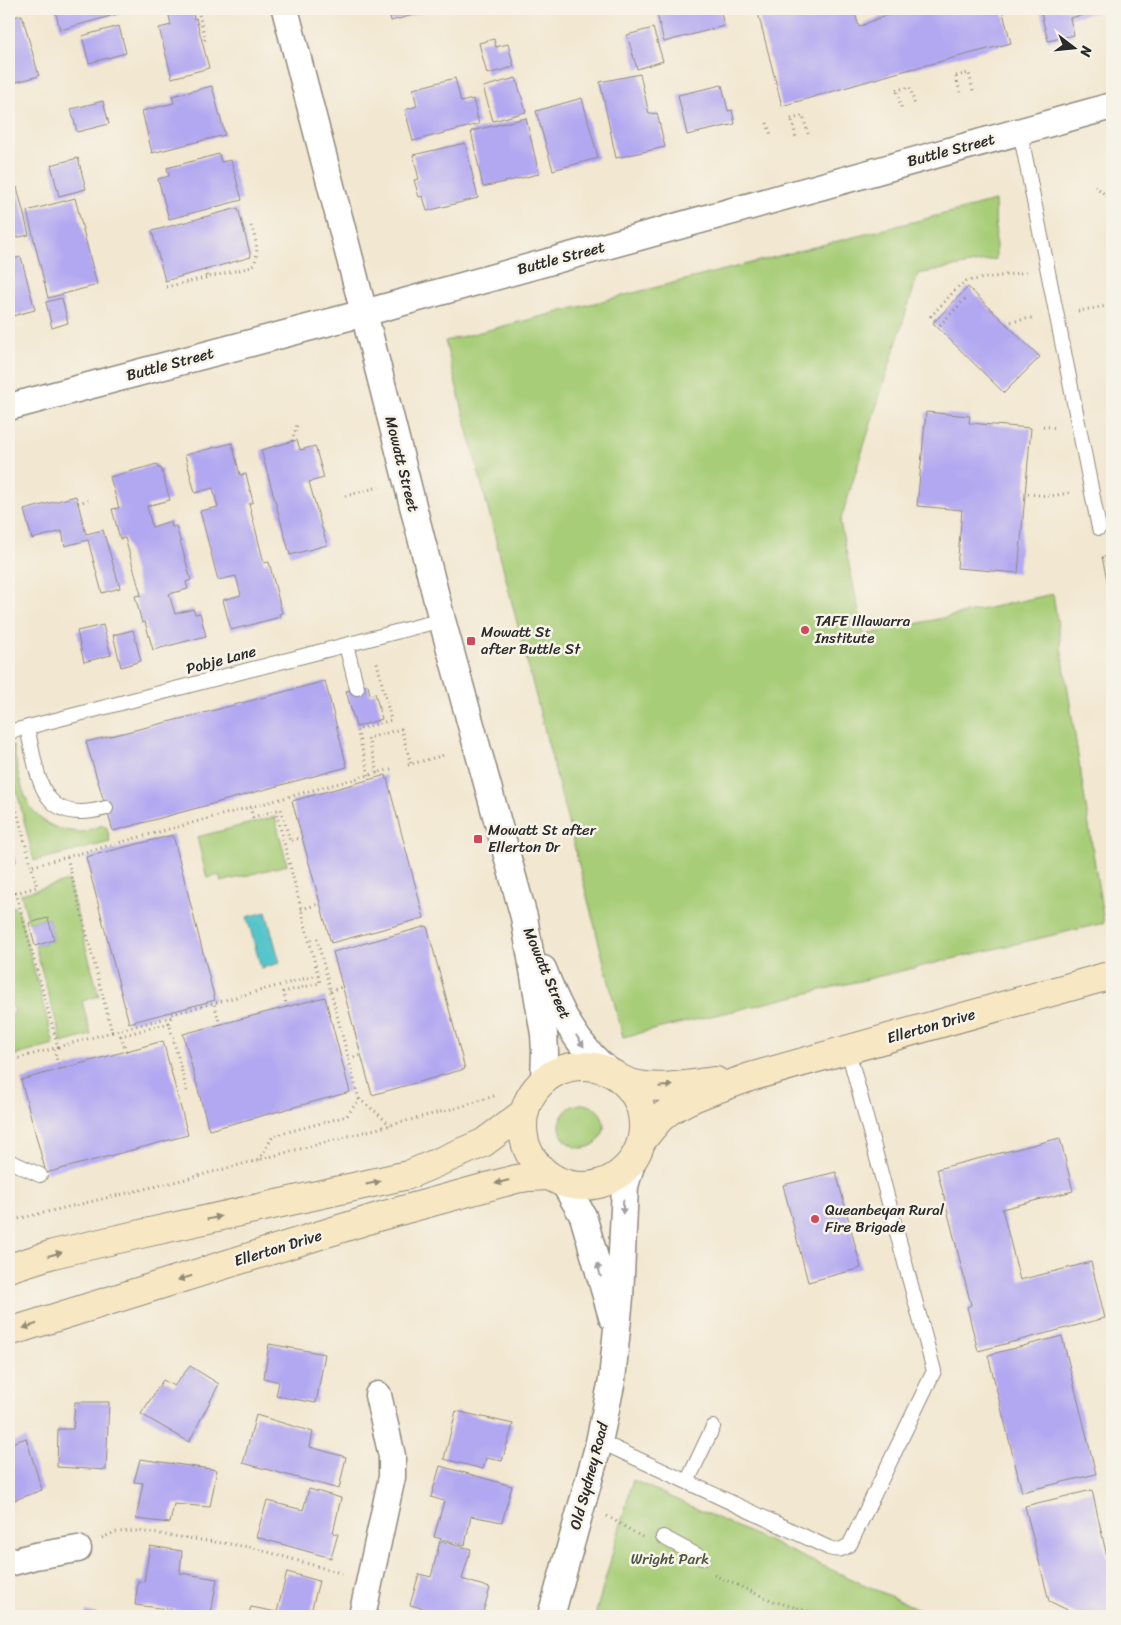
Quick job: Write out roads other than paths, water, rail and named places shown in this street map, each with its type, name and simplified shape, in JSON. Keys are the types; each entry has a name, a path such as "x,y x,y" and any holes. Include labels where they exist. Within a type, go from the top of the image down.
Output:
{"main road":[{"name":"Ellerton Drive","path":"637,1151 653,1126 674,1108 750,1077 1112,975"},
{"path":"576,1066 593,1067 615,1075 632,1091 640,1107 643,1124 637,1151 622,1171 609,1180 594,1185 579,1186 557,1179 536,1164 527,1148 524,1130 525,1112 532,1095 544,1080 559,1071 576,1066"},
{"name":"Ellerton Drive","path":"615,1075 634,1085 657,1087 750,1077"},
{"path":"9,1268 53,1254 109,1241 408,1176 483,1143 525,1112"},
{"name":"Ellerton Drive","path":"9,1332 381,1216 529,1176 557,1179"}],"street":[{"name":"Mowatt Street","path":"284,9 442,620 524,917 551,990 564,1018 590,1056 615,1075"},
{"name":"Buttle Street","path":"9,407 364,313 1112,106"},
{"name":"Mowatt Street","path":"524,917 544,1034 546,1052 544,1080"},
{"name":"Old Sydney Road","path":"551,1616 599,1441 612,1380 622,1266 624,1186 637,1151"},
{"name":"Old Sydney Road","path":"557,1179 583,1216 588,1229 616,1334"},
{"path":"362,1616 388,1503 392,1471 392,1456 378,1395"},
{"path":"9,1563 78,1549"}],"lane":[{"path":"1020,131 1099,528"},
{"name":"Pobje Lane","path":"9,732 442,620"},
{"path":"346,645 357,688"},
{"path":"27,728 38,776 45,794 55,805 69,811 83,813 106,808"},
{"path":"599,1441 830,1548 835,1550 844,1549 850,1544 934,1371 848,1050"},
{"path":"9,1161 40,1175"},
{"path":"687,1482 713,1427"},
{"path":"663,1537 702,1558"}],"water":[{"path":"266,912 280,963 261,968 247,917"}],"place":[{"name":"TAFE Illawarra Institute","path":"805,630"},
{"name":"Mowatt St after Buttle St","path":"471,641"},
{"name":"Mowatt St after Ellerton Dr","path":"478,839"},
{"name":"Queanbeyan Rural Fire Brigade","path":"815,1219"}],"park label":[{"name":"Wright Park","path":"670,1559"}]}
